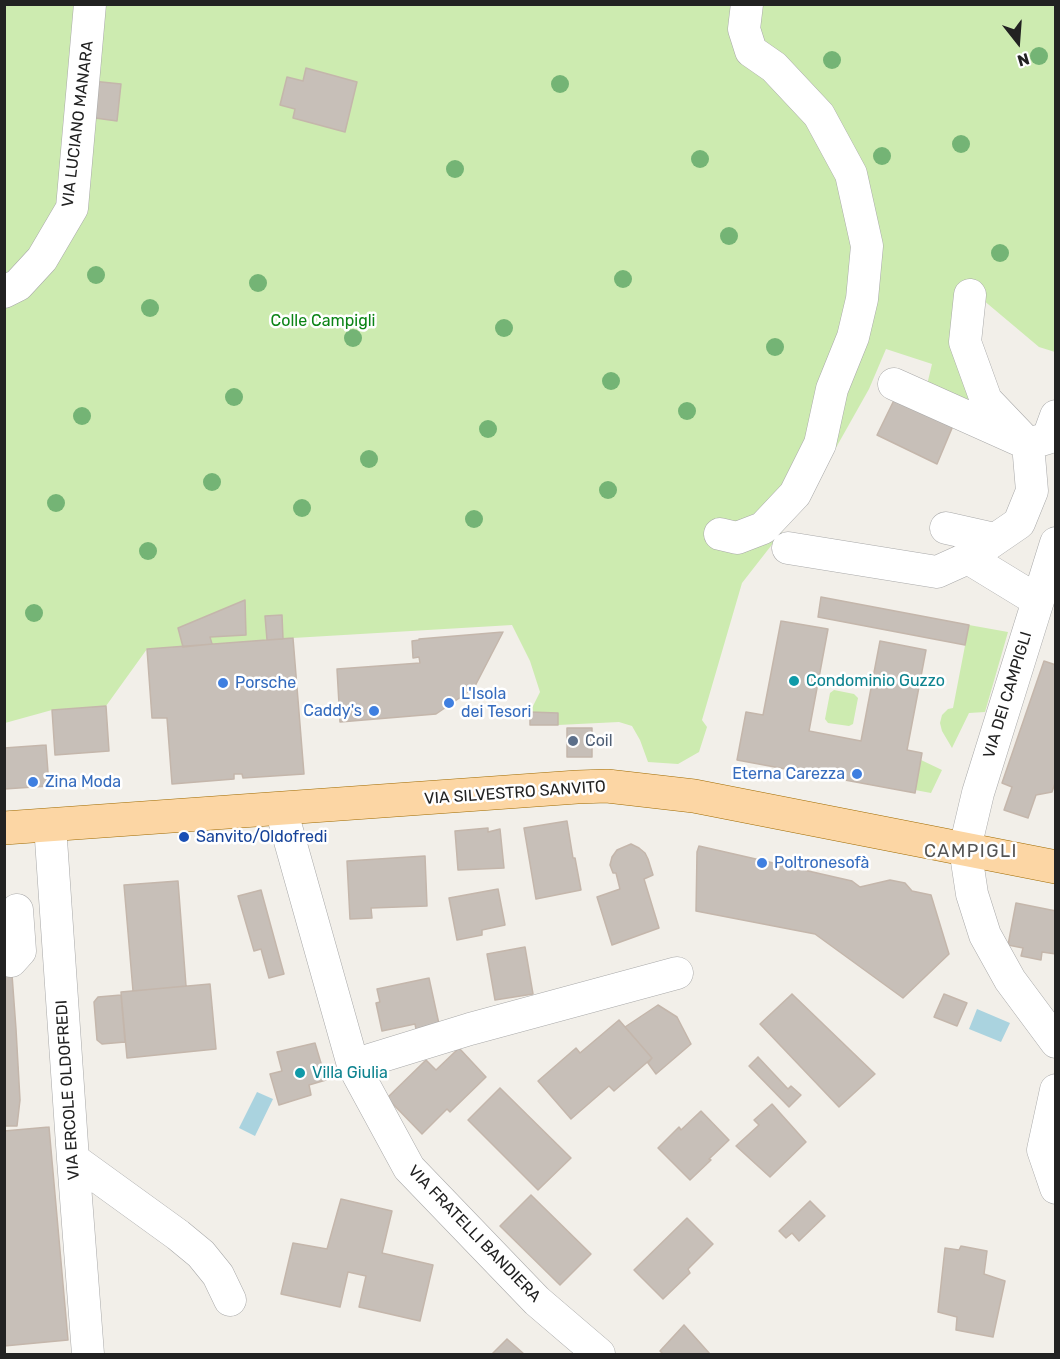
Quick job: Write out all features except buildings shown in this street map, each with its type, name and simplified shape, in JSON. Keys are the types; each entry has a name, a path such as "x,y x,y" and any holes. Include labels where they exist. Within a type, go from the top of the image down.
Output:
{"main road":[{"name":"VIA SILVESTRO SANVITO","path":"4,828 607,786 694,796 1052,863"}],"street":[{"name":"VIA LUCIANO MANARA","path":"4,292 18,285 42,259 72,208 90,4"},
{"path":"720,534 737,538 764,528 795,494 820,444 832,389 853,337 862,299 867,246 851,174 819,115 774,67 751,51 744,29 747,4"},
{"path":"788,548 937,572 968,558 1019,522 1032,492 1028,444 986,400 965,342 970,295"},
{"path":"894,384 1028,444 1048,438 1056,416"},
{"path":"946,528 995,539"},
{"name":"VIA DEI CAMPIGLI","path":"965,848 978,793 1056,543"},
{"path":"968,558 1028,594"},
{"name":"VIA FRATELLI BANDIERA","path":"280,809 353,1065 409,1168 537,1300 599,1354"},
{"name":"VIA ERCOLE OLDOFREDI","path":"50,825 88,1354"},
{"path":"965,848 972,894 985,935 1010,980 1056,1042"},
{"path":"11,961 20,951 17,910"},
{"path":"353,1065 470,1029 677,973"},
{"path":"1056,1090 1043,1150 1056,1188"},
{"path":"73,1159 201,1254 218,1275 230,1300"}],"green space":[{"name":"Colle Campigli","path":"5,5 1055,5 1055,352 1039,347 976,294 978,388 970,408 927,385 932,364 886,349 869,389 806,501 742,583 702,720 707,727 699,752 678,764 648,762 632,726 619,722 558,725 558,713 530,712 540,692 530,661 512,625 147,649 106,706 52,710 5,723"},
{"path":"969,625 1008,632 985,712 969,713 952,748 940,723 942,715 948,709 953,708"},
{"path":"834,690 854,694 858,698 853,724 849,726 828,723 825,719 830,693"},
{"path":"921,760 942,770 931,793 915,790"}],"water":[{"path":"977,1009 1010,1023 1001,1042 969,1029"},
{"path":"257,1092 273,1099 255,1136 239,1128"}],"place":[{"name":"Condominio Guzzo","path":"794,681"},
{"name":"Porsche","path":"223,683"},
{"name":"L'Isola dei Tesori","path":"449,703"},
{"name":"Caddy's","path":"374,711"},
{"name":"Coil","path":"573,741"},
{"name":"Eterna Carezza","path":"857,774"},
{"name":"Zina Moda","path":"33,782"},
{"name":"Sanvito/Oldofredi","path":"184,837"},
{"name":"Poltronesofà","path":"762,863"},
{"name":"Villa Giulia","path":"300,1073"}],"district":[{"name":"CAMPIGLI","path":"971,852"}]}
